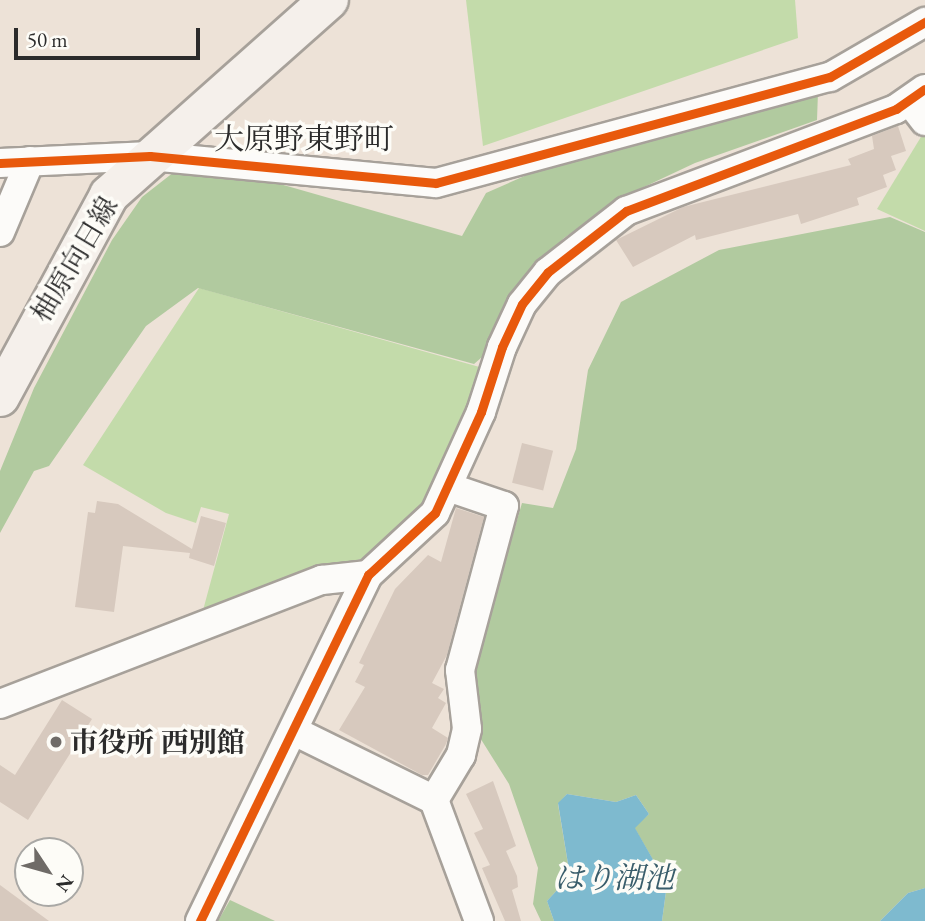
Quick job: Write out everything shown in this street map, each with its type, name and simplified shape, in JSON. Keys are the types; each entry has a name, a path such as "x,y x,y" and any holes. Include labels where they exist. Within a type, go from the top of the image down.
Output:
{"main road":[{"name":"柚原向日線","path":"0,397 109,195 329,0"}],"street":[{"path":"0,163 150,156 436,183 830,77 925,22"},
{"path":"201,921 369,575 410,543 448,487 522,304 570,250 664,193 920,104"},
{"path":"0,232 30,161"},
{"path":"434,800 461,755 467,729 460,670 504,506 448,487"},
{"path":"0,704 322,580 369,575"},
{"path":"294,731 434,800 480,921"}],"green space":[{"path":"466,0 795,0 798,38 483,146"},
{"path":"818,92 817,120 695,163 627,195 564,238 529,274 489,351 474,364 198,288 146,326 49,466 34,471 0,533 0,471 34,388 112,240 142,197 174,172 273,182 462,236 486,193 590,147"},
{"path":"925,133 925,231 877,209"},
{"path":"890,217 925,232 925,888 908,893 880,921 662,921 667,884 634,827 649,814 636,795 616,802 567,794 558,804 570,876 547,901 554,921 541,921 533,904 538,868 509,784 472,725 470,683 522,503 553,508 576,449 588,370 621,302 719,250"},
{"path":"199,288 483,368 474,404 425,507 381,552 202,614 229,514 201,507 196,523 166,513 83,465"},
{"path":"230,900 275,921 218,921"}],"water":[{"name":"はり湖池","path":"567,794 616,802 636,795 649,814 635,828 667,884 662,921 554,921 547,901 570,876 558,803"},
{"path":"925,888 925,921 880,921 908,893"}],"building":[{"path":"898,126 906,151 891,156 896,170 883,175 887,187 857,198 859,205 801,224 798,214 696,240 695,235 633,267 616,240 683,207 851,165 848,159 874,149 872,136"},
{"path":"522,443 553,451 543,491 512,483"},
{"path":"97,501 118,504 192,549 201,516 226,523 214,566 189,558 190,553 123,546 114,612 75,607 88,512 95,513"},
{"path":"456,508 484,517 447,655 432,683 444,689 438,698 446,703 432,728 448,738 428,775 422,775 339,730 365,687 355,682 364,665 359,663 395,589 428,555 441,562"},
{"name":"市役所 西別館","path":"62,700 92,719 28,820 0,802 0,765 15,775"},
{"path":"493,781 516,846 506,851 517,876 518,887 512,890 521,921 505,921 482,868 490,865 474,833 483,829 466,794"},
{"path":"0,885 14,895 14,907 30,907 49,921 0,921"}],"cycle path":[{"path":"0,163 150,156 436,183 830,77 925,22"},
{"path":"200,921 368,575 435,513 481,412 502,347 522,304 548,272 626,211 896,109 925,89"}],"place":[{"name":"市役所 西別館","path":"56,742"}],"district":[{"name":"大原野東野町","path":"304,139"}]}
